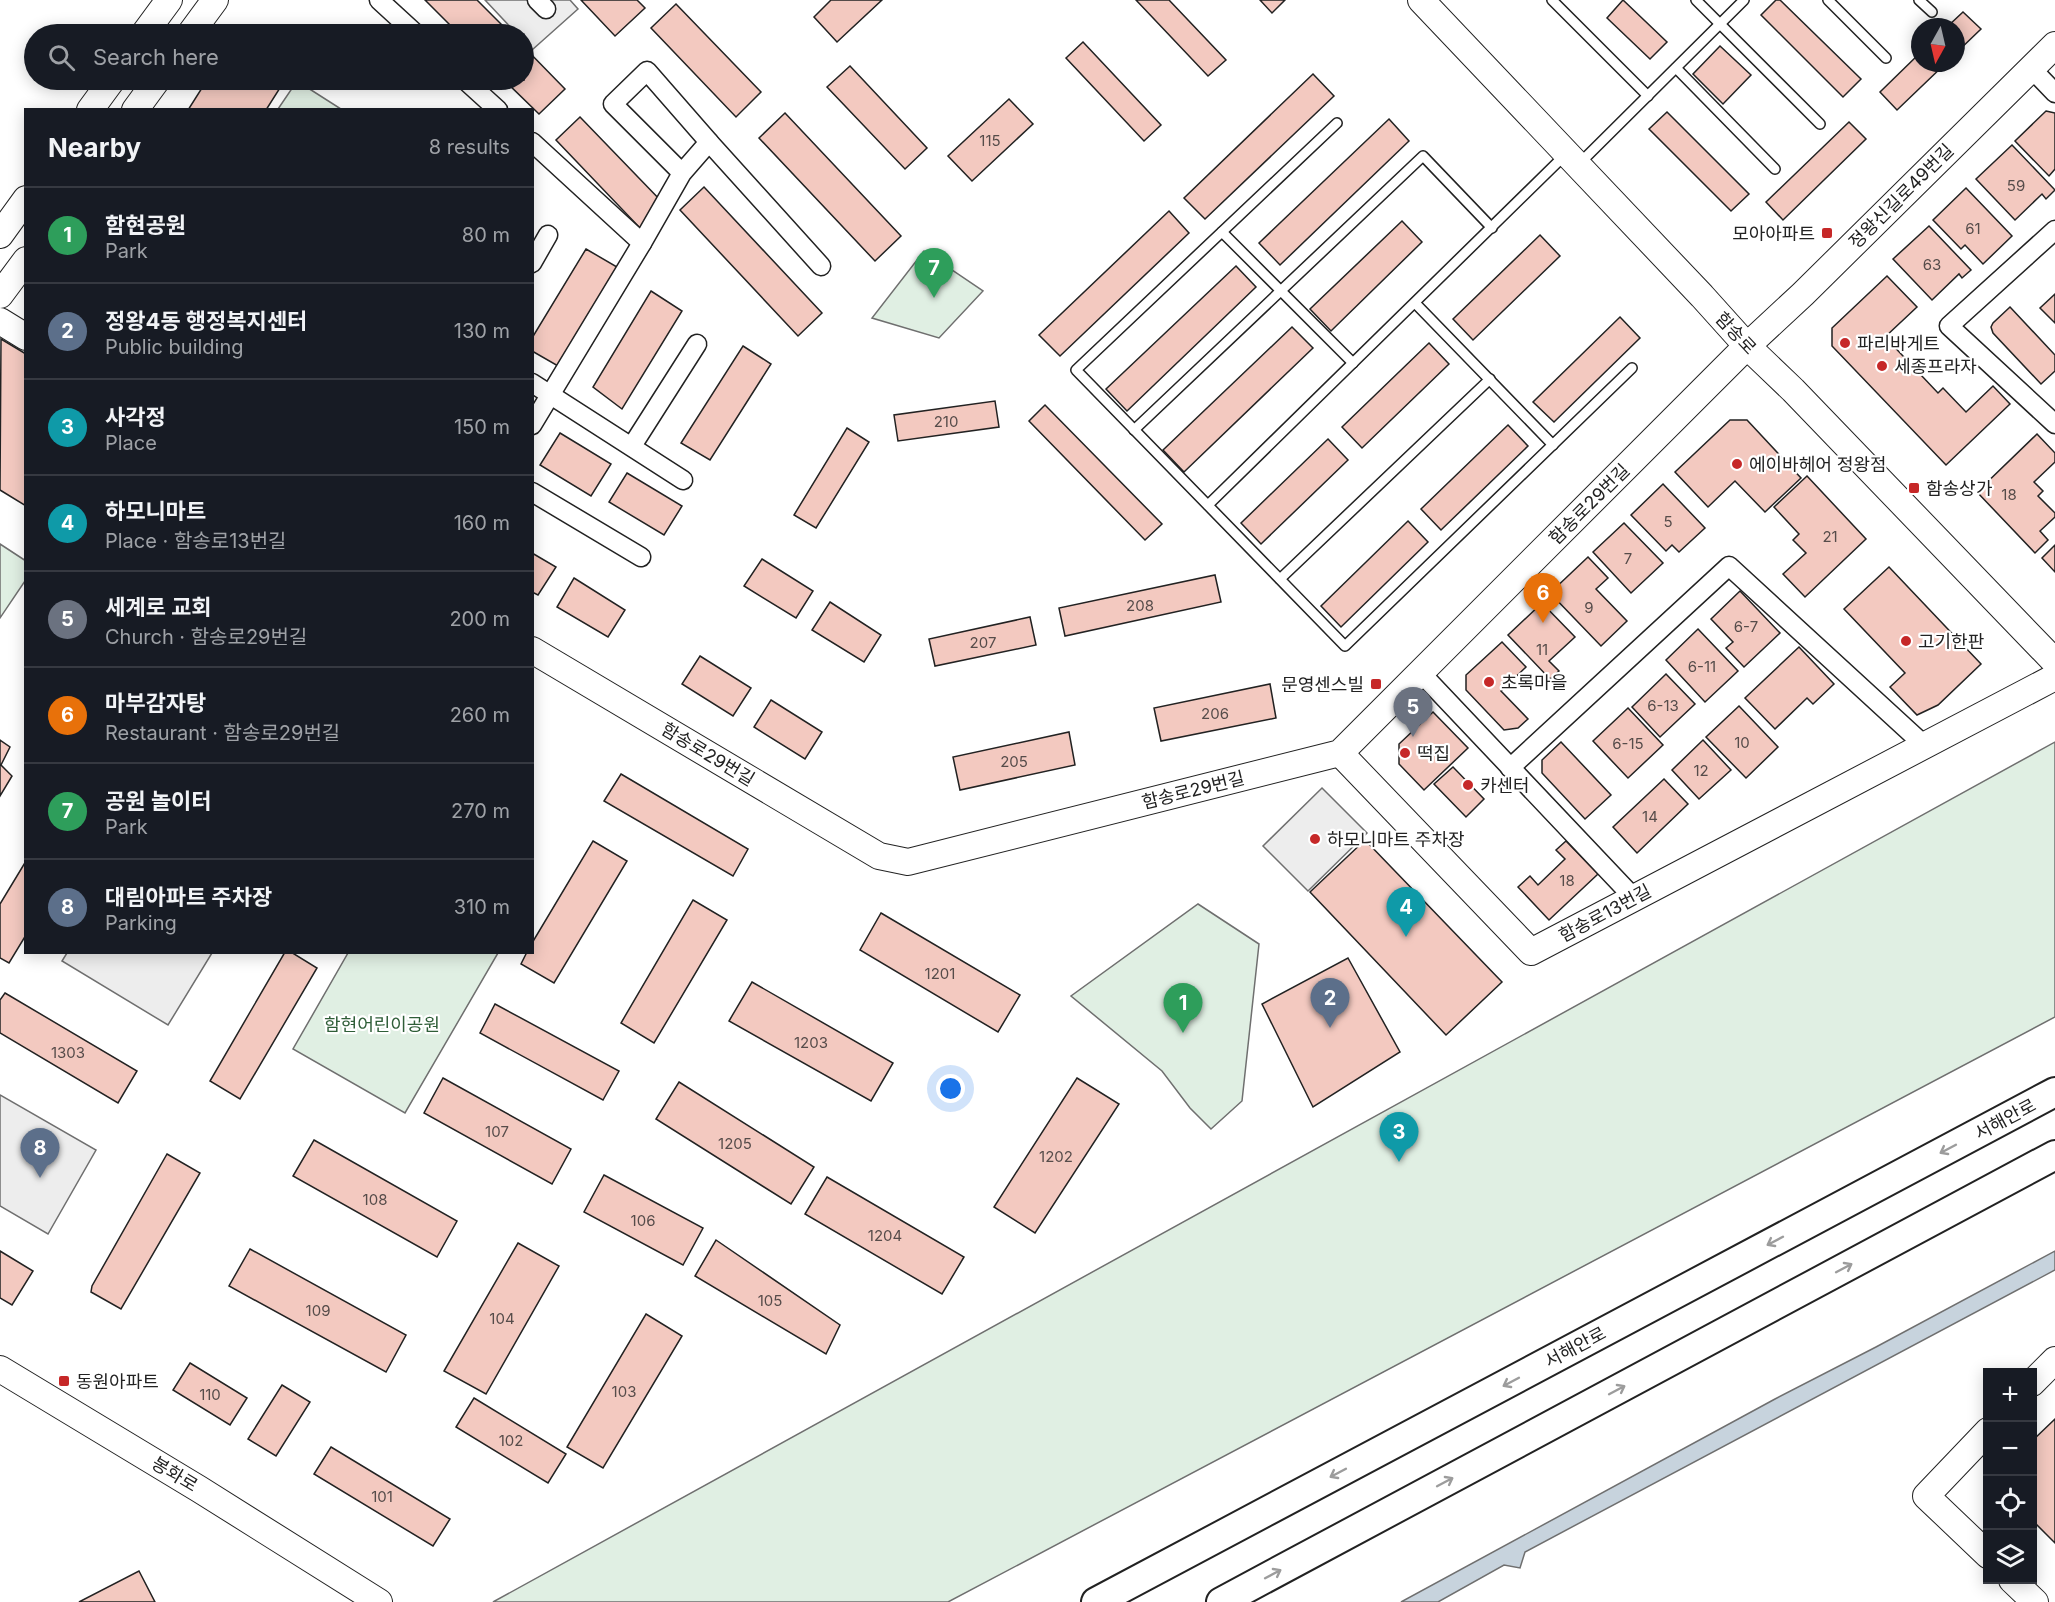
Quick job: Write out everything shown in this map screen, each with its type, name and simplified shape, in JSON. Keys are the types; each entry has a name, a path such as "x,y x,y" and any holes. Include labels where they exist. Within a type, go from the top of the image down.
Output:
{"main road":[{"name":"서해안로","path":"1096,1602 2055,1092"},
{"path":"1221,1602 2055,1155"}],"street":[{"path":"151,24 169,0"},
{"path":"197,24 215,0"},
{"name":"함송로","path":"1421,0 1747,346 1793,390 2055,662"},
{"path":"381,1 406,24"},
{"name":"정왕신길로49번길","path":"1747,346 1803,294 2055,45"},
{"path":"2031,69 2055,93"},
{"path":"682,173 613,104 646,71 821,266"},
{"path":"91,108 105,90"},
{"path":"136,108 150,90"},
{"path":"476,90 496,108"},
{"path":"534,422 682,173 709,142"},
{"path":"534,144 642,243"},
{"path":"0,235 24,203"},
{"path":"2055,230 1949,326 2055,424"},
{"path":"534,260 548,235"},
{"path":"0,295 24,263"},
{"path":"0,321 24,335"},
{"path":"632,446 697,344"},
{"name":"함송로29번길","path":"534,651 879,856 908,862 1340,753 1747,346"},
{"path":"534,383 683,480"},
{"path":"534,493 641,557"},
{"path":"1510,768 1729,566 1924,746"},
{"path":"1420,672 1634,898"},
{"name":"함송로13번길","path":"1340,753 1531,952 2055,676"},
{"path":"2037,1378 2055,1360"},
{"name":"봉화로","path":"0,1368 380,1602"},
{"path":"1983,1436 1926,1496 1983,1551"},
{"name":"봉화로","path":"348,1582 370,1602"},
{"path":"2016,1584 2035,1602"}],"lane":[{"path":"1552,0 1648,96"},
{"path":"1696,0 1820,124"},
{"path":"1208,506 1492,228 1648,96 1744,0"},
{"path":"1828,0 1886,58"},
{"path":"1919,0 1932,12"},
{"path":"1676,68 1775,169"},
{"path":"1337,123 1076,370 1345,646 1632,368"},
{"path":"1134,430 1423,156 1492,228"},
{"path":"1222,232 1353,363"},
{"path":"1415,303 1553,445"},
{"path":"1280,579 1490,379"}],"green space":[{"path":"291,90 311,90 339,108 279,108"},
{"path":"924,251 983,291 939,338 872,318"},
{"path":"0,544 24,560 24,582 0,618"},
{"path":"2055,742 2055,1017 948,1602 493,1602"},
{"path":"1198,904 1259,944 1242,1101 1211,1129 1190,1108 1162,1071 1071,996"},
{"name":"함현어린이공원","path":"347,954 497,954 405,1113 293,1049"}],"shaded area":[{"path":"485,0 570,0 578,9 534,48 534,24 508,24"},
{"name":"하모니마트 주차장","path":"1322,788 1367,833 1308,891 1263,846"},
{"path":"66,954 211,954 168,1025 62,961"},
{"path":"0,1095 96,1150 48,1234 0,1206"},
{"path":"2055,1251 2055,1270 1525,1552 1520,1568 1504,1565 1438,1602 1401,1602 1775,1399"}],"building":[{"path":"425,0 477,0 501,24 449,24"},
{"path":"581,0 637,0 645,8 615,36"},
{"path":"831,0 882,0 837,42 814,17"},
{"path":"1136,0 1169,0 1226,60 1208,76"},
{"path":"1260,0 1285,0 1272,13"},
{"path":"1623,0 1667,42 1650,59 1607,18"},
{"path":"1776,0 1780,0 1861,79 1843,97 1761,15"},
{"path":"676,4 761,92 736,117 651,28"},
{"path":"1963,12 1981,29 1965,44 1965,18 1957,18"},
{"path":"1083,42 1161,125 1144,141 1066,58"},
{"path":"1720,46 1751,75 1723,104 1693,74"},
{"path":"534,57 565,89 539,114 514,90 534,90"},
{"path":"1911,62 1911,72 1937,72 1897,110 1880,92"},
{"path":"850,66 927,148 905,169 827,87"},
{"path":"1313,74 1334,96 1205,219 1184,198"},
{"path":"201,90 279,90 267,108 189,108"},
{"path":"1009,99 1033,124 972,181 948,156"},
{"path":"2046,111 2055,113 2055,169 2049,176 2015,141"},
{"path":"1667,112 1749,194 1731,211 1649,129"},
{"path":"785,113 901,236 875,261 759,138"},
{"path":"580,117 664,204 640,228 556,140"},
{"path":"1389,119 1409,141 1280,265 1259,243"},
{"path":"1849,122 1866,139 1783,220 1766,202"},
{"path":"2012,145 2055,190 2046,199 2042,194 2015,220 1976,179"},
{"path":"704,187 822,313 798,336 680,210"},
{"path":"1966,188 2012,236 1983,264 1965,245 1961,249 1933,220"},
{"path":"1169,211 1189,233 1060,356 1039,335"},
{"path":"1402,221 1422,242 1331,331 1310,309"},
{"path":"1929,226 1971,270 1962,278 1959,274 1932,300 1893,259"},
{"path":"1540,235 1560,256 1473,340 1453,319"},
{"path":"586,249 617,267 558,366 534,352 534,335"},
{"path":"1236,266 1256,287 1127,411 1106,389"},
{"name":"세종프라자","path":"1887,276 1917,307 1885,337 1938,393 1943,388 1966,412 1993,386 2010,404 1946,465 1832,346 1832,328"},
{"path":"651,291 682,311 622,409 593,387"},
{"path":"2055,294 2055,323 2040,308"},
{"path":"2010,307 2055,355 2055,371 2041,384 1993,333 1991,327 1993,323"},
{"path":"1620,317 1640,338 1554,422 1533,402"},
{"path":"1292,327 1313,348 1184,472 1163,450"},
{"path":"1,339 24,353 24,505 0,490"},
{"path":"1429,343 1449,364 1362,448 1342,427"},
{"path":"743,346 771,364 710,460 681,443"},
{"path":"995,401 999,427 898,441 894,415"},
{"path":"1045,405 1162,524 1145,540 1029,421"},
{"path":"1730,420 1747,420 1801,478 1765,512 1735,481 1708,507 1675,472"},
{"path":"1508,425 1528,446 1441,530 1421,509"},
{"path":"847,428 869,442 816,528 794,515"},
{"path":"560,433 611,464 591,496 540,465"},
{"path":"2037,434 2055,453 2055,462 2034,482 2043,491 2038,496 2055,513 2055,517 2040,531 2048,540 2035,553 1977,492"},
{"path":"1328,439 1348,460 1261,544 1241,523"},
{"path":"627,473 682,506 664,535 609,502"},
{"path":"1807,476 1866,539 1805,597 1783,574 1806,553 1793,540 1799,534 1774,507"},
{"path":"1663,484 1705,528 1679,552 1672,545 1666,551 1631,515"},
{"path":"1408,521 1428,542 1341,627 1321,606"},
{"path":"1624,523 1663,563 1631,593 1593,552"},
{"path":"2055,545 2055,572 2042,558"},
{"path":"534,554 556,567 538,595 534,593"},
{"path":"1588,557 1608,578 1596,589 1627,621 1601,646 1550,593"},
{"path":"762,559 813,591 796,618 744,586"},
{"path":"1889,567 1981,664 1938,705 1917,715 1890,687 1905,673 1844,609"},
{"path":"1215,575 1221,602 1065,636 1059,608"},
{"path":"574,578 625,610 608,637 557,607"},
{"path":"1740,591 1780,633 1744,667 1726,648 1733,642 1711,619"},
{"path":"830,602 881,635 864,662 812,630"},
{"path":"1542,603 1575,637 1549,661 1559,671 1550,679 1508,635"},
{"path":"1030,617 1036,645 935,666 929,639"},
{"path":"1698,629 1738,671 1705,702 1666,660"},
{"path":"1502,642 1526,667 1501,691 1528,719 1518,728 1504,730 1466,690 1466,675"},
{"path":"1799,647 1834,684 1813,704 1807,698 1775,729 1745,698"},
{"path":"700,656 751,688 733,716 682,684"},
{"path":"1666,674 1695,704 1660,737 1632,707"},
{"path":"1270,684 1276,718 1161,741 1154,708"},
{"path":"771,700 822,732 805,759 754,727"},
{"path":"1739,706 1778,747 1746,778 1706,737"},
{"path":"1628,708 1663,745 1628,778 1593,741"},
{"path":"1433,712 1468,748 1424,790 1399,764 1399,744"},
{"path":"1069,732 1075,765 960,790 953,757"},
{"path":"0,740 10,747 1,765 12,776 0,796"},
{"path":"1703,740 1731,770 1699,799 1672,770"},
{"path":"1561,742 1611,795 1585,819 1542,773 1542,760"},
{"path":"1453,767 1484,799 1466,817 1434,784"},
{"path":"621,774 748,849 733,876 604,801"},
{"path":"1664,779 1688,804 1637,853 1613,827"},
{"path":"1365,840 1502,982 1446,1035 1310,892"},
{"path":"593,841 627,861 554,983 521,964 526,954 534,954 534,940"},
{"path":"1566,841 1598,874 1549,920 1518,887 1530,876 1538,885 1565,859 1556,850"},
{"path":"24,864 24,938 9,963 0,958 0,904"},
{"path":"693,900 727,920 654,1043 621,1023"},
{"path":"881,913 1020,995 998,1032 860,950"},
{"path":"284,954 294,954 317,968 240,1099 210,1081"},
{"path":"1348,958 1400,1052 1313,1107 1262,1004"},
{"path":"752,982 893,1063 871,1101 729,1021"},
{"path":"5,993 137,1071 118,1103 0,1033 0,1000"},
{"path":"495,1004 619,1071 603,1100 480,1033"},
{"path":"443,1078 571,1149 552,1184 424,1113"},
{"path":"1077,1078 1119,1104 1035,1233 994,1207"},
{"path":"679,1082 814,1167 791,1204 656,1119"},
{"path":"314,1140 457,1221 437,1257 293,1176"},
{"path":"167,1154 200,1173 121,1309 91,1292 92,1286"},
{"path":"604,1175 703,1228 683,1265 584,1212"},
{"path":"827,1177 964,1257 942,1294 805,1214"},
{"path":"716,1240 840,1325 826,1354 695,1276"},
{"path":"518,1243 559,1266 486,1394 444,1371"},
{"path":"250,1249 406,1335 386,1372 229,1286"},
{"path":"0,1251 33,1271 12,1305 0,1298"},
{"path":"646,1314 682,1336 603,1468 567,1447"},
{"path":"190,1363 247,1398 230,1425 173,1390"},
{"path":"282,1385 310,1402 276,1456 248,1439"},
{"path":"474,1398 566,1454 548,1483 456,1427"},
{"path":"2055,1419 2055,1543 2037,1525 2037,1436"},
{"path":"331,1447 450,1519 433,1546 314,1474"},
{"path":"139,1571 155,1602 79,1602"}],"place":[{"name":"모아아파트","path":"1827,233"},
{"name":"공원 놀이터","path":"934,298"},
{"name":"파리바게트","path":"1845,343"},
{"name":"세종프라자","path":"1882,366"},
{"name":"에이바헤어 정왕점","path":"1737,464"},
{"name":"함송상가","path":"1914,488"},
{"name":"마부감자탕","path":"1543,623"},
{"name":"고기한판","path":"1906,641"},
{"name":"초록마을","path":"1489,682"},
{"name":"문영센스빌","path":"1376,684"},
{"name":"세계로 교회","path":"1413,737"},
{"name":"떡집","path":"1405,753"},
{"name":"카센터","path":"1468,785"},
{"name":"하모니마트 주차장","path":"1315,839"},
{"name":"하모니마트","path":"1406,937"},
{"name":"정왕4동 행정복지센터","path":"1330,1028"},
{"name":"함현공원","path":"1183,1033"},
{"name":"사각정","path":"1399,1162"},
{"name":"대림아파트 주차장","path":"40,1178"},
{"name":"동원아파트","path":"64,1381"}]}
